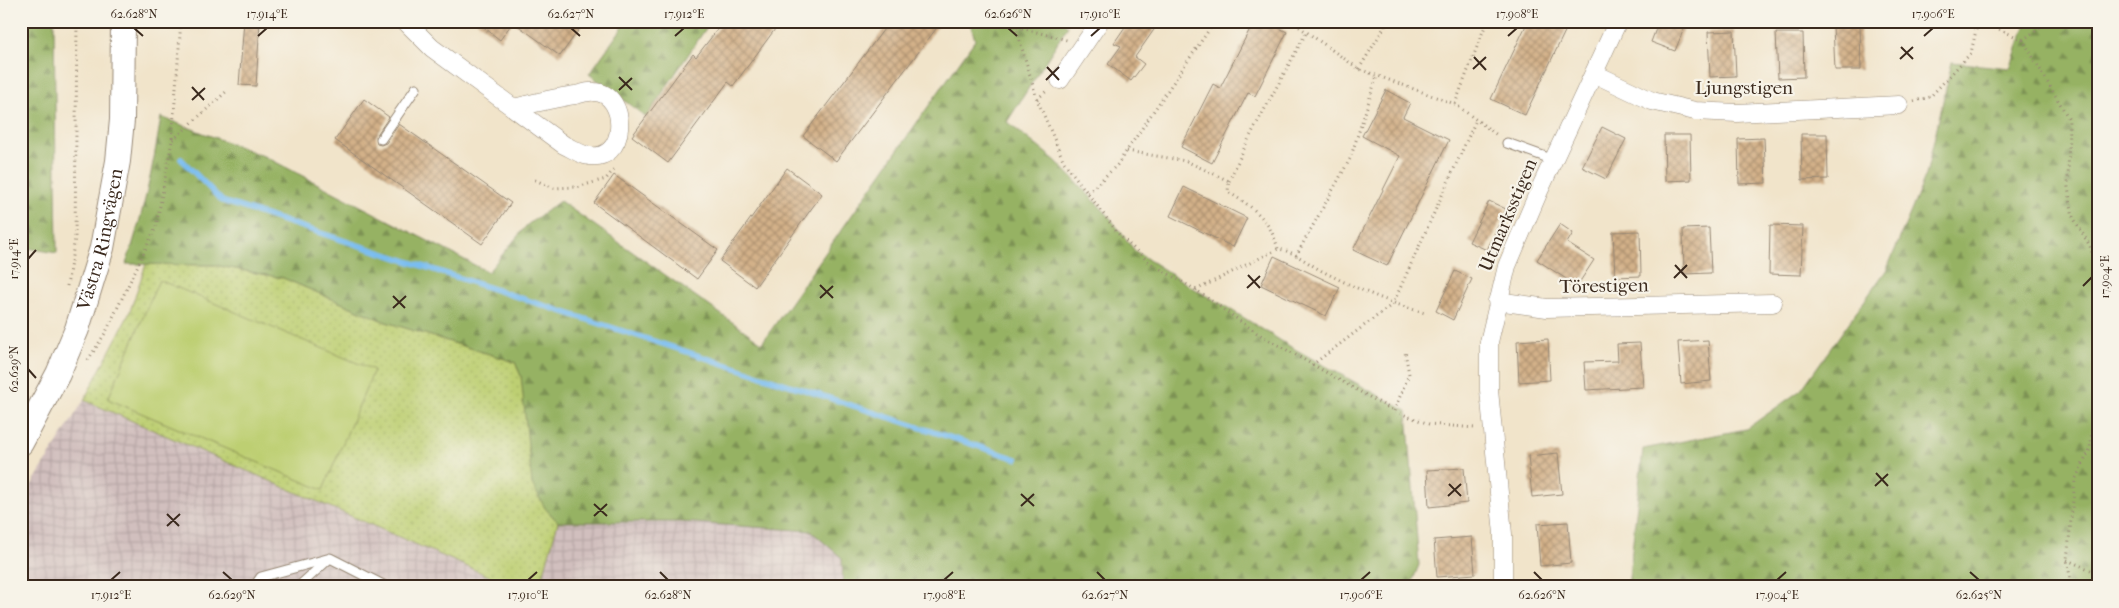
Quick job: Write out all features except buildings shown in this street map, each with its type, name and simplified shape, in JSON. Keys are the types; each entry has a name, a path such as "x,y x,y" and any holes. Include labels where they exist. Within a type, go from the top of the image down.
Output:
{"main road":[{"name":"Västra Ringvägen","path":"21,443 58,374 77,329 102,248 118,161 122,120 122,21"}],"street":[{"path":"405,21 432,48 564,145 586,155 603,155 613,148 618,135 620,120 616,107 607,96 595,91 514,108"},
{"path":"1060,80 1100,21"},
{"name":"Utmarksstigen","path":"1503,587 1504,534 1489,390 1488,342 1506,266 1618,21"},
{"name":"Ljungstigen","path":"1595,74 1652,101 1695,111 1738,113 1899,104"},
{"name":"Törestigen","path":"1497,301 1547,308 1773,302"}],"lane":[{"path":"381,139 416,88"},
{"path":"1507,143 1554,160"},
{"path":"298,587 330,558"},
{"path":"254,587 261,577 330,558 388,587"},
{"path":"21,584 26,587"}],"path":[{"path":"65,293 75,238 77,21"},
{"path":"85,366 106,332 156,227 172,141 181,21"},
{"path":"1014,21 1037,99 1064,162 1120,236 1144,258 1196,290 1257,333 1394,411 1429,424 1493,430"},
{"path":"1088,193 1117,165 1215,21"},
{"path":"1292,21 1359,69 1455,104 1507,143"},
{"path":"1359,69 1388,21"},
{"path":"1455,104 1487,21"},
{"path":"1899,104 1930,97 1971,53 1980,21 2023,40 2069,119 2068,188 2073,217 2090,246 2096,260 2098,275"},
{"path":"2023,40 2048,21"},
{"path":"2056,21 2098,23"},
{"path":"1017,27 1084,45"},
{"path":"1278,249 1274,235 1253,207 1228,192 1229,181 1248,138 1306,32"},
{"path":"1296,256 1350,159 1377,76"},
{"path":"172,141 228,90"},
{"path":"1312,365 1393,304 1476,120"},
{"path":"1127,151 1186,161 1229,181"},
{"path":"535,180 554,188 577,187 606,179 616,167"},
{"path":"1196,290 1278,249 1286,250 1322,271 1393,304 1425,313"},
{"path":"1394,411 1409,374 1406,352"},
{"path":"2072,587 2067,560 2075,480 2090,449 2094,411 2098,402"},
{"path":"2067,560 2098,573"}],"shaded area":[{"path":"84,400 514,587 21,587 21,502"},
{"path":"558,522 682,522 811,531 842,558 843,587 540,587"}],"green space":[{"path":"21,21 54,21 57,253 21,247"},
{"path":"627,21 711,21 646,117 589,74"},
{"path":"970,21 1062,21 1068,26 1007,122 1056,161 1107,214 1135,251 1291,347 1407,411 1419,565 1410,587 843,587 842,558 811,531 682,522 558,522 545,508 532,484 521,376 515,362 386,322 283,278 214,265 126,264 147,192 161,117 266,157 488,272 527,225 560,201 762,343 975,40"},
{"path":"2027,21 2098,21 2098,587 1628,587 1643,449 1746,429 1801,390 1887,269 1926,175 1952,62 2010,68"},
{"path":"146,264 214,265 283,278 386,322 515,362 521,376 545,508 558,522 540,587 514,587 84,400 129,314"},
{"path":"159,280 374,370 323,490 108,399"}],"waterway":[{"path":"181,159 222,201 1017,459"}]}
